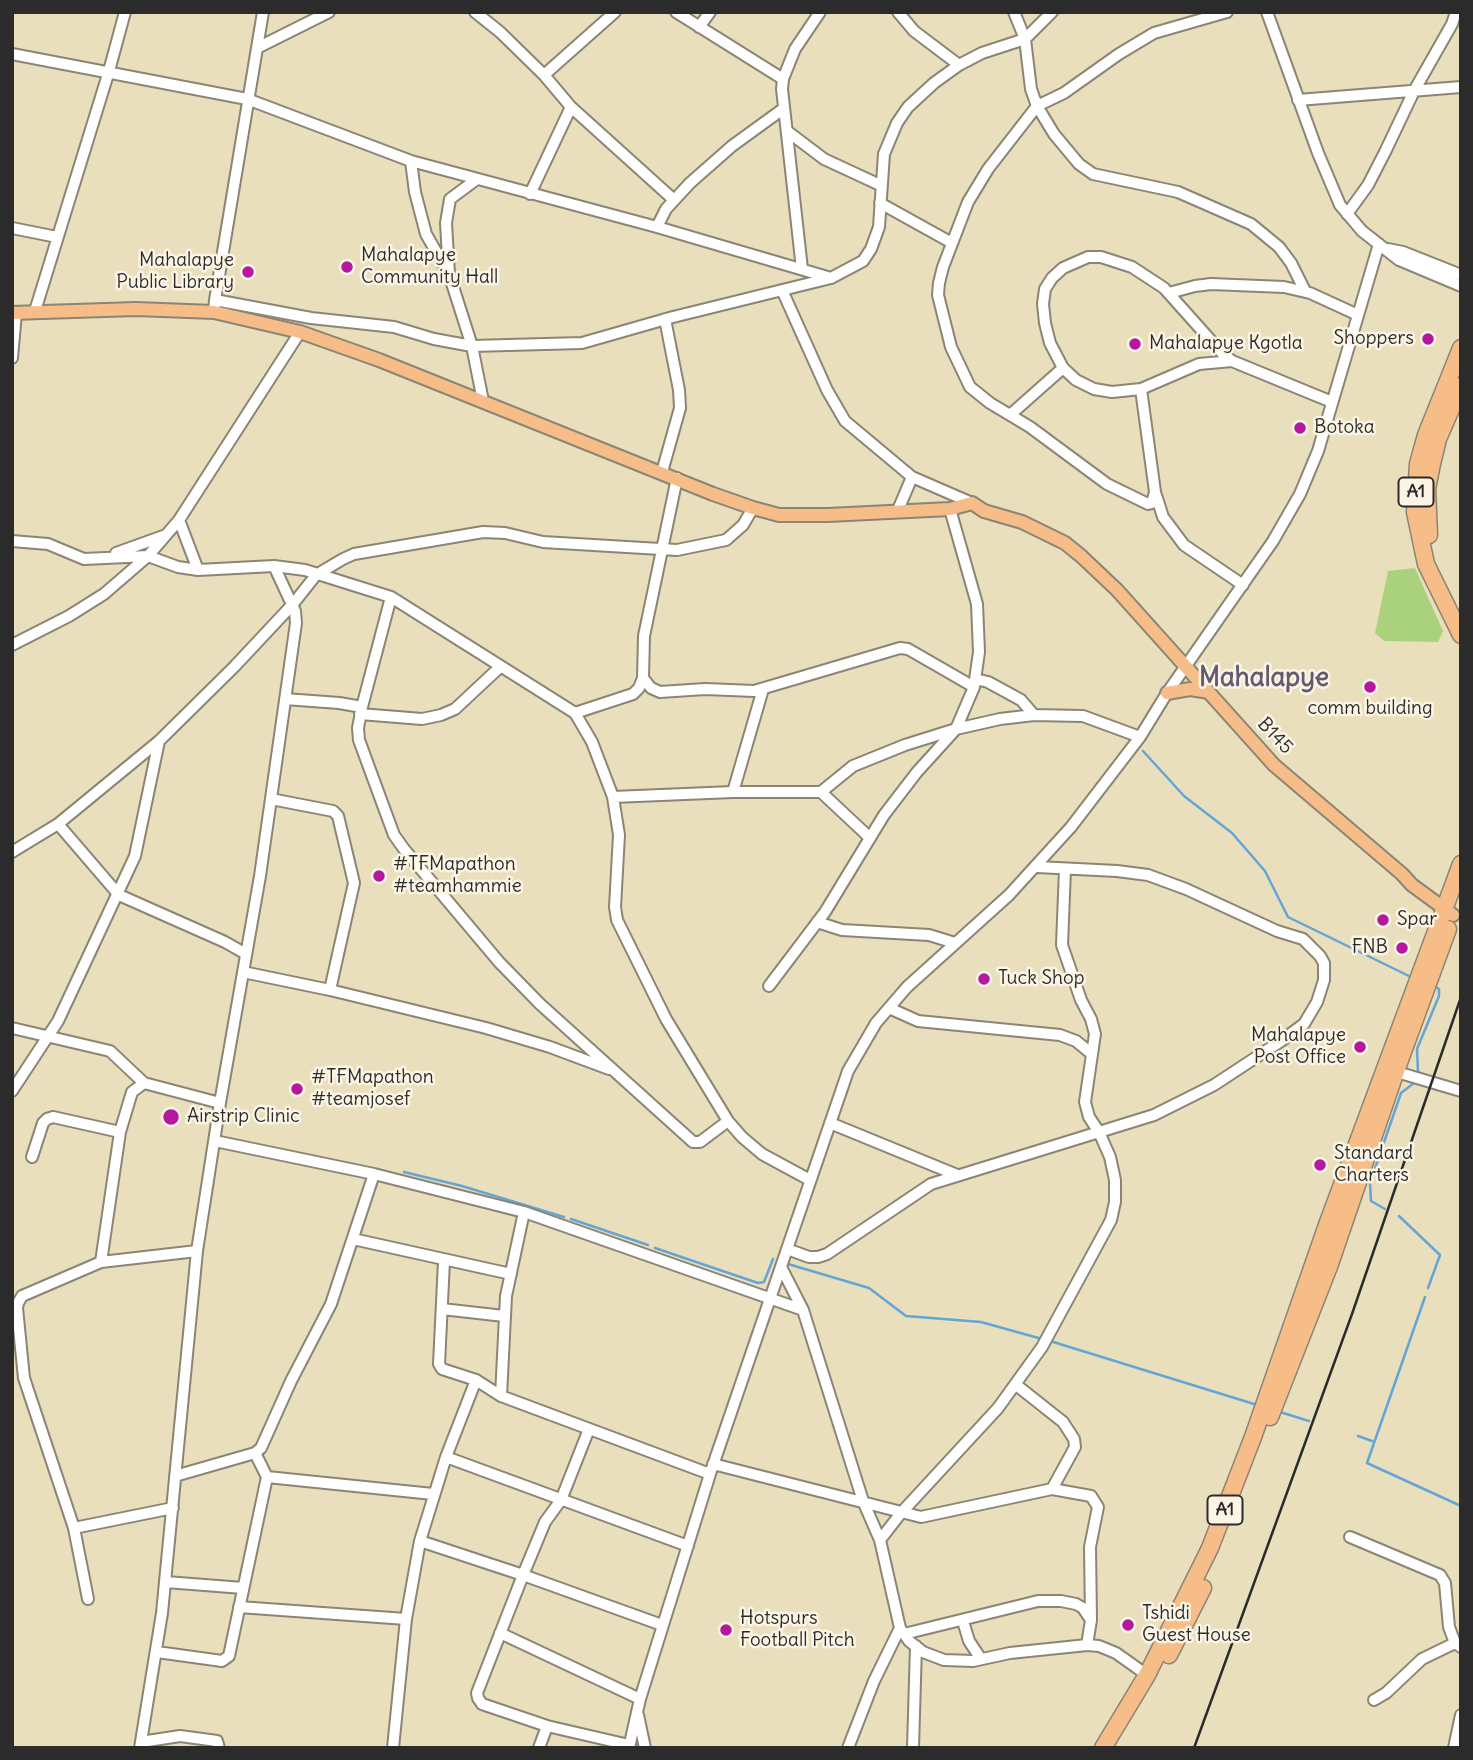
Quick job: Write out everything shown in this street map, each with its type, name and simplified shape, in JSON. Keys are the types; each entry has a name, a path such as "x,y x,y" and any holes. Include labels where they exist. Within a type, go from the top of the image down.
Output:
{"highway":[{"name":"A1","path":"1461,348 1426,435 1418,464 1415,512 1426,564 1461,635"},
{"name":"A1","path":"1461,386 1438,439 1432,464 1427,511 1428,531 1436,561 1461,612"},
{"name":"A1","path":"1103,1748 1147,1675 1215,1536 1452,905 1461,864"},
{"name":"A1","path":"1115,1748 1184,1630 1218,1554 1329,1264 1390,1070"}],"main road":[{"path":"14,313 214,306 300,332 753,508 789,516 950,509 972,503"},
{"name":"B145","path":"972,503 984,511 1010,517 1065,543 1106,580 1274,765 1402,874 1452,905"},
{"path":"1167,693 1190,689 1209,692"}],"street":[{"path":"35,311 125,12"},
{"path":"263,12 214,306 394,327 434,339 472,346 582,343 665,319 831,278 863,261 872,250 879,227 884,154 897,123 921,94 959,65 1025,39 1052,12"},
{"path":"257,48 329,12"},
{"path":"475,12 544,75 571,107 674,200"},
{"path":"544,75 615,12"},
{"path":"676,12 783,79"},
{"path":"699,27 710,12"},
{"path":"802,268 783,109 783,79 795,49 820,12"},
{"path":"898,12 914,31 959,65"},
{"path":"1014,12 1025,39 1031,89 1037,106 1069,153 1093,174 1178,192 1239,218 1262,231 1291,263 1305,291"},
{"path":"1155,492 1152,503 1148,504 1107,484 970,387 951,347 938,295 943,267 968,201 988,169 1037,106 1064,93 1154,33 1227,12"},
{"path":"1267,12 1333,191 1347,215 1399,260 1461,286"},
{"path":"1347,215 1368,184 1456,12"},
{"path":"12,54 247,99 411,161 831,278"},
{"path":"1298,100 1461,87"},
{"path":"530,194 571,107"},
{"path":"657,228 666,209 674,200 732,146 783,109"},
{"path":"787,131 824,159 880,185"},
{"path":"411,161 415,192 426,234 449,274 472,346 483,401"},
{"path":"449,274 446,223 450,199 477,179"},
{"path":"880,203 952,243"},
{"path":"12,228 57,237"},
{"path":"1382,246 1461,275"},
{"path":"589,1429 561,1500 545,1522 477,1692 482,1704 547,1726 629,1746 662,1625 712,1469 848,1070 876,1023 907,987 1037,867 1071,827 1140,737 1186,665 1273,541 1300,494 1318,451 1382,246"},
{"path":"1232,361 1199,364 1141,389 1112,392 1094,389 1076,380 1062,368 1050,343 1043,304 1045,289 1063,268 1076,261 1101,257 1132,267 1169,293 1232,361 1332,402"},
{"path":"1169,293 1195,286 1233,284 1284,287 1305,291 1358,316"},
{"path":"782,290 839,412 849,424 912,477 972,503"},
{"path":"12,358 14,313"},
{"path":"662,472 680,408 665,319"},
{"path":"12,645 69,617 104,594 148,556 180,520 300,332"},
{"path":"1010,415 1062,368"},
{"path":"1141,389 1155,492 1163,516 1184,545 1243,584"},
{"path":"898,510 912,477"},
{"path":"575,713 633,694 639,688 643,678 644,636 677,478"},
{"path":"12,852 58,824 159,741 293,604 316,575 354,554 483,532 505,533 543,542 677,550 726,540 743,525 753,508"},
{"path":"769,986 817,922 869,837 916,772 957,729 975,683 979,652 977,604 950,509"},
{"path":"180,520 198,570"},
{"path":"110,556 168,534"},
{"path":"12,541 48,544 84,558 148,556 178,567 198,570 274,566 305,570 391,597 575,713 592,742 613,797 619,835 615,907 617,920 666,1019 728,1121 742,1137 762,1154 810,1180"},
{"path":"219,1748 217,1741 180,1736 140,1745 157,1652 166,1582 197,1251 219,1102 271,799 296,623 293,604 274,566"},
{"path":"391,597 361,710 359,740 394,835 499,962 540,1004 693,1142 700,1142 728,1121"},
{"path":"643,678 651,688 660,692 763,689 900,648 908,649 975,683 988,682 1021,700 1034,715"},
{"path":"285,699 422,719 455,709 500,667"},
{"path":"733,792 763,689"},
{"path":"613,797 733,792 821,792 853,766 905,745 1000,719 1034,715 1083,716 1140,737"},
{"path":"12,1091 58,1021 119,895 139,844 159,741"},
{"path":"821,792 869,837"},
{"path":"271,799 332,811 338,816 354,883 330,990"},
{"path":"58,824 119,895 226,942 246,954"},
{"path":"786,1249 818,1258 922,1188 1154,1115 1214,1085 1281,1041 1304,1024 1317,1002 1324,980 1324,962 1303,939 1247,919 1186,888 1134,872 1037,867"},
{"path":"880,1541 901,1513 998,1408 1042,1348 1111,1220 1115,1202 1115,1180 1110,1157 1089,1117 1085,1102 1094,1034 1091,1019 1062,945 1065,869"},
{"path":"817,922 842,930 929,935 955,943"},
{"path":"243,972 486,1028 550,1047 614,1072"},
{"path":"889,1008 918,1021 1060,1035 1076,1041 1092,1054"},
{"path":"12,1028 110,1052 144,1083 219,1102"},
{"path":"1390,1070 1459,1092"},
{"path":"101,1262 120,1132 132,1092 144,1083"},
{"path":"32,1157 43,1123 53,1117 120,1132"},
{"path":"830,1124 957,1175"},
{"path":"215,1142 374,1174 524,1212 803,1310"},
{"path":"175,1476 255,1453 265,1442 291,1381 331,1304 374,1174"},
{"path":"501,1396 504,1316 524,1212"},
{"path":"353,1239 511,1274"},
{"path":"88,1599 74,1528 24,1378 17,1308 22,1296 101,1262 197,1251"},
{"path":"444,1261 439,1364 442,1369 476,1380 501,1396 589,1429 712,1469 863,1501 921,1517 1052,1489 1091,1496 1098,1507 1090,1546 1091,1620 1087,1645"},
{"path":"781,1266 803,1310 863,1501 880,1541 902,1631 923,1652 944,1660 981,1659 1087,1645 1099,1646 1116,1653 1147,1675"},
{"path":"442,1309 504,1316"},
{"path":"12,1382 24,1378"},
{"path":"393,1748 406,1619 420,1541 433,1494 476,1380"},
{"path":"1015,1384 1063,1422 1074,1439 1075,1447 1052,1489"},
{"path":"157,1652 226,1660 229,1656 267,1477 255,1453"},
{"path":"446,1457 688,1546"},
{"path":"267,1477 433,1494"},
{"path":"74,1528 173,1508"},
{"path":"1350,1537 1440,1575 1445,1583 1449,1627 1458,1645 1422,1659 1386,1693 1374,1700"},
{"path":"420,1541 662,1625"},
{"path":"166,1582 243,1588"},
{"path":"902,1631 963,1621 1038,1601 1076,1604 1083,1608 1091,1620"},
{"path":"239,1607 406,1619"},
{"path":"963,1621 968,1641 981,1659"},
{"path":"848,1748 874,1681 902,1631"},
{"path":"500,1633 640,1699"},
{"path":"912,1748 916,1646"},
{"path":"637,1712 645,1748"},
{"path":"1454,1748 1461,1715"},
{"path":"539,1748 547,1726"}],"green space":[{"path":"1415,568 1443,631 1438,642 1384,641 1375,633 1388,571"}],"waterway":[{"path":"1143,751 1184,796 1232,833 1265,871 1288,917 1409,976"},
{"path":"1418,1072 1417,1049 1439,996 1439,989 1436,987"},
{"path":"1385,1209 1371,1201 1370,1183 1401,1093 1414,1083"},
{"path":"404,1172 462,1186 564,1217"},
{"path":"1399,1216 1440,1255 1428,1288"},
{"path":"571,1219 648,1245"},
{"path":"655,1248 758,1283 764,1282 773,1259"},
{"path":"788,1264 869,1288 906,1316 981,1322 1042,1339"},
{"path":"1425,1297 1367,1463 1461,1506"},
{"path":"1050,1341 1254,1404"},
{"path":"1280,1412 1309,1421"},
{"path":"1358,1436 1372,1441"}],"railway":[{"path":"1194,1748 1352,1314 1461,997"}],"place":[{"name":"Mahalapye Community Hall","path":"347,267"},
{"name":"Mahalapye Public Library","path":"248,272"},
{"name":"Shoppers","path":"1428,339"},
{"name":"Mahalapye Kgotla","path":"1135,344"},
{"name":"Botoka","path":"1300,428"},
{"name":"comm building","path":"1370,687"},
{"name":"#TFMapathon #teamhammie","path":"379,876"},
{"name":"Spar","path":"1383,920"},
{"name":"FNB","path":"1402,948"},
{"name":"Tuck Shop","path":"984,979"},
{"name":"Mahalapye Post Office","path":"1360,1047"},
{"name":"#TFMapathon #teamjosef","path":"297,1089"},
{"name":"Airstrip Clinic","path":"171,1117"},
{"name":"Standard Charters","path":"1320,1165"},
{"name":"Tshidi Guest House","path":"1128,1625"},
{"name":"Hotspurs Football Pitch","path":"726,1630"}],"district":[{"name":"Mahalapye","path":"1264,679"}]}
